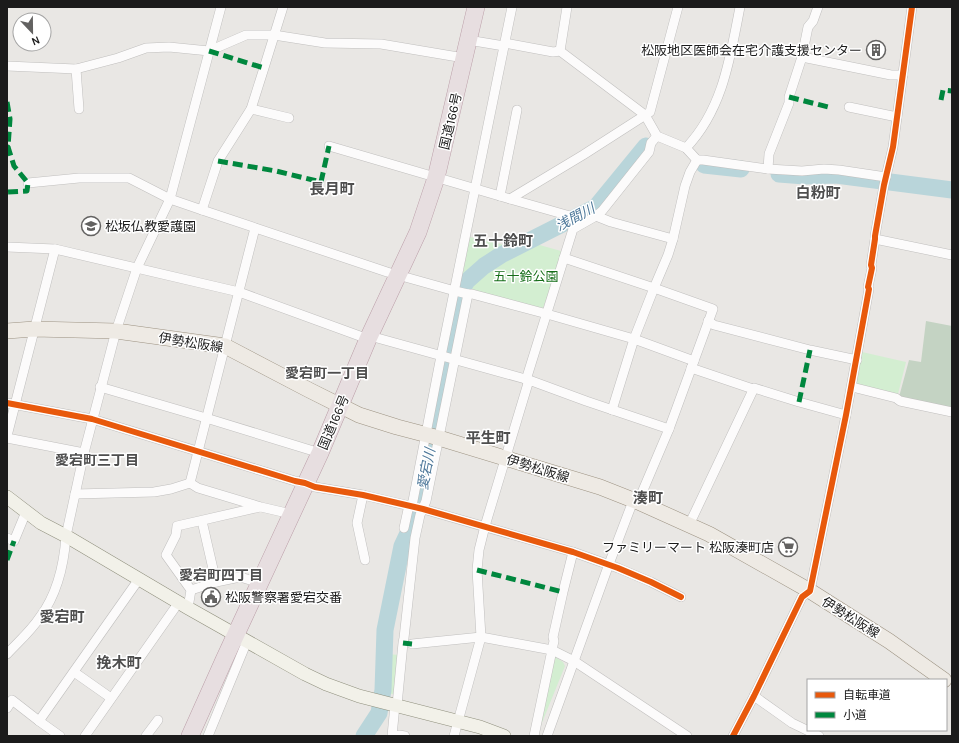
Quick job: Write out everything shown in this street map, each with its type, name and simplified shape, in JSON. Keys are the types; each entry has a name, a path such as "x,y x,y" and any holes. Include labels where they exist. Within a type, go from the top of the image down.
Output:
{"highway":[{"name":"国道166号","path":"190,736 224,660 241,638 260,583 320,452 397,275 418,232 436,178 476,7"}],"main road":[{"name":"伊勢松阪線","path":"7,331 34,329 116,331 225,346 359,415 600,487 636,501 709,534 810,591 889,641 942,679"}],"street":[{"path":"7,654 41,617 60,578 66,536 100,387 116,331 138,268 170,199 221,7"},
{"path":"202,210 218,161 251,109 283,7"},
{"path":"415,507 426,501 441,356 456,291 512,7"},
{"path":"560,51 567,7"},
{"path":"510,199 650,112 678,7"},
{"path":"686,148 694,140 710,116 719,95 729,61 740,7"},
{"path":"768,169 769,154 788,102 802,57 808,27 814,21 818,7"},
{"path":"733,736 802,596 810,591 857,360 869,289 868,287 876,239 875,236 897,116 912,7"},
{"path":"7,66 76,68 118,58 146,48 169,47 209,51 246,35 274,35 324,43 381,44 464,58"},
{"path":"468,40 553,52 560,51 645,115 657,136 686,148 697,160 768,169 802,171 824,169 839,170 885,180"},
{"path":"802,57 891,75 903,75"},
{"path":"76,68 80,109"},
{"path":"849,107 897,116"},
{"path":"251,109 289,118"},
{"path":"500,196 517,110"},
{"path":"454,736 481,637 477,570 479,550 573,229 602,211 649,152 651,143 657,136"},
{"path":"329,146 570,216 582,223"},
{"path":"612,410 634,338 668,255 685,186 690,172 697,160"},
{"path":"28,183 78,178 129,178 170,199 397,275 634,338 753,389 754,388 846,415"},
{"path":"596,216 611,222 673,239"},
{"path":"190,483 255,228"},
{"path":"876,239 952,255"},
{"path":"7,247 55,248 238,292 369,338 528,380 669,429"},
{"path":"55,248 34,329 11,404 7,437 84,453"},
{"path":"547,736 609,564 669,429 712,309 564,258"},
{"path":"404,528 415,507 432,436 454,360 468,294"},
{"path":"708,321 714,325 810,350 857,360"},
{"path":"100,387 320,452"},
{"path":"852,387 896,398 900,401 952,412"},
{"path":"689,525 753,389"},
{"path":"11,404 92,419 315,487 415,507 485,526 609,564 681,597"},
{"path":"75,494 154,492 171,489 190,483 198,488 261,507 292,514"},
{"path":"362,496 357,523 365,560"},
{"path":"7,497 41,523 319,681 359,696 458,722 479,732 502,736"},
{"path":"191,590 166,555 176,535 178,526 261,507"},
{"path":"399,736 393,704 404,638 415,538 420,514 415,507"},
{"path":"7,538 14,541 26,512"},
{"path":"202,521 216,582"},
{"path":"534,736 554,640 553,637 556,622 573,552"},
{"path":"85,736 111,698 184,605 191,590 216,582 240,577 260,583"},
{"path":"39,721 139,579"},
{"path":"412,644 481,637 552,650 574,661 687,736"},
{"path":"208,736 241,638"},
{"path":"74,672 111,698"},
{"path":"754,696 792,723 807,730"},
{"path":"7,708 12,700 60,736"},
{"path":"146,736 158,720"},
{"path":"809,731 819,736"}],"green space":[{"name":"五十鈴公園","path":"470,237 522,249 536,244 561,251 555,276 543,308 460,287"},
{"path":"926,321 952,326 952,408 899,397 909,360 921,362"},
{"path":"862,352 906,362 898,394 859,385 856,381"},
{"path":"387,654 399,655 395,695 385,692"},
{"path":"554,656 563,662 565,666 539,730"}],"waterway":[{"name":"愛宕川","path":"364,736 379,713 383,690 385,630 402,546 409,531 414,512 419,503 461,291 467,281 484,266 501,255 596,207 646,146"},
{"path":"704,165 741,169"},
{"path":"779,174 805,176 836,175 952,190"}],"marked path":[{"path":"209,51 264,68"},
{"path":"941,100 943,90 952,90"},
{"path":"789,97 828,107"},
{"path":"7,102 10,119 8,147"},
{"path":"218,161 276,171 321,182 329,146"},
{"path":"7,147 14,166 28,183 27,191 7,192"},
{"path":"799,402 810,350"},
{"path":"7,560 14,541"},
{"path":"477,570 563,592"},
{"path":"403,643 412,644"}],"cycle path":[{"path":"733,736 802,597 810,591 846,415 869,289 868,287 872,268 871,265 875,236 884,185 893,147 912,7"},
{"path":"7,403 92,419 315,487 363,495 423,509 573,552 618,568 681,597"}],"place":[{"name":"松阪地区医師会在宅介護支援センター","path":"876,50"},
{"name":"松坂仏教愛護園","path":"91,226"},
{"name":"ファミリーマート 松阪湊町店","path":"788,547"},
{"name":"松阪警察署愛宕交番","path":"211,597"}],"district":[{"name":"長月町","path":"332,189"},
{"name":"白粉町","path":"818,193"},
{"name":"五十鈴町","path":"503,241"},
{"name":"愛宕町一丁目","path":"327,373"},
{"name":"平生町","path":"488,438"},
{"name":"愛宕町三丁目","path":"97,460"},
{"name":"湊町","path":"648,498"},
{"name":"愛宕町四丁目","path":"221,575"},
{"name":"愛宕町","path":"62,617"},
{"name":"挽木町","path":"119,663"}],"water label":[{"name":"浅間川","path":"575,217"}]}
